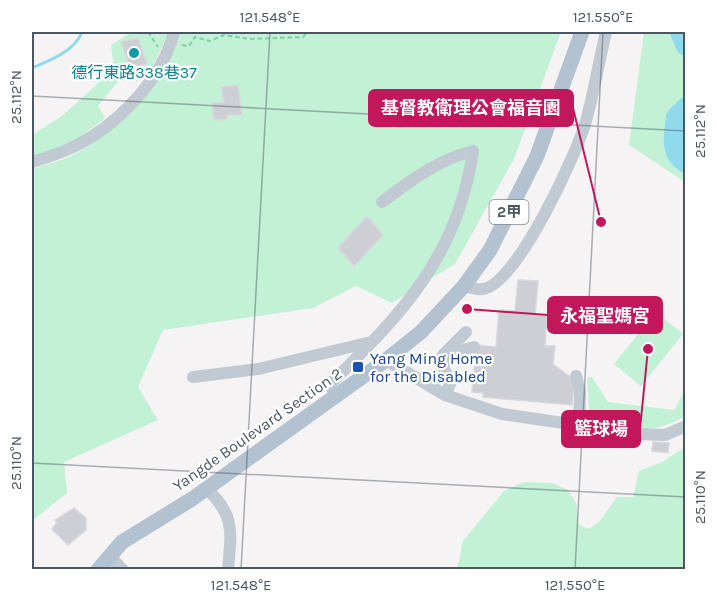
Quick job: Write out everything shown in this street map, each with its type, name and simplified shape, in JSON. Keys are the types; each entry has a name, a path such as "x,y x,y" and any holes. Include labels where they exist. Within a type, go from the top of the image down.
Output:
{"main road":[{"name":"Yangde Boulevard Section 2","path":"98,570 122,542 206,488 386,360 421,332 464,286 490,250 537,156 582,32"}],"street":[{"path":"32,162 71,149 114,120 151,79 168,49 174,32"},
{"path":"464,286 484,289 501,280 511,269 557,192 586,122 606,32"},
{"path":"337,395 329,385 400,313 431,270 453,228 467,189 473,151 461,154 417,176 382,202"},
{"path":"445,395 451,382 444,369 443,355 466,332"},
{"path":"193,377 258,369 374,341"},
{"path":"443,355 474,348"},
{"path":"386,360 445,395 502,414 579,426 665,435 686,426"},
{"path":"576,376 580,392 579,426"},
{"path":"206,488 219,500 231,523 228,570"},
{"path":"110,556 123,570"}],"path":[{"path":"148,32 156,46 168,49 173,45 189,46 195,37 210,41 224,35 250,39 303,37 308,32"}],"green space":[{"path":"131,32 169,32 151,70 137,81 119,80 98,106 105,118 71,144 32,157 32,135 62,116 114,69 111,45","holes":["138,38 147,64 130,68 121,42"]},
{"path":"180,32 561,32 514,159 455,264 392,303 356,286 313,308 163,330 138,387 158,420 64,462 67,493 32,521 32,169 79,152 126,116 155,84 175,49"},
{"path":"644,32 685,32 685,182 629,145"},
{"path":"656,312 683,334 641,386 614,364"},
{"path":"592,377 608,402 674,410 685,390 685,416 651,429 615,427 590,422 587,378"},
{"path":"685,447 685,569 457,569 463,541 504,491 524,482 552,483 568,490 576,503 579,525 589,529 599,522 617,497 633,497 639,471 662,462"}],"building":[{"name":"德行東路338巷37","path":"138,38 147,64 130,68 121,42"},
{"path":"238,85 242,115 227,115 227,119 214,120 212,103 224,102 221,87"},
{"path":"367,216 383,235 354,266 338,248"},
{"path":"518,280 538,281 535,315 547,316 545,346 555,346 553,364 570,377 574,386 572,405 483,397 483,393 472,392 476,345 496,347 499,310 515,311"},
{"path":"653,442 669,443 668,453 652,451"},
{"path":"74,508 86,518 86,530 68,545 52,529 57,523 55,520"}],"waterway":[{"path":"32,68 68,50 79,39 82,32"},
{"path":"680,32 686,46"},
{"path":"686,107 676,117 674,136 677,154 686,163"}],"place":[{"name":"德行東路338巷37","path":"134,53"},
{"name":"基督教衛理公會福音園","path":"601,222"},
{"name":"永福聖媽宮","path":"467,309"},
{"name":"籃球場","path":"648,349"},
{"name":"Yang Ming Home for the Disabled","path":"358,367"}]}
